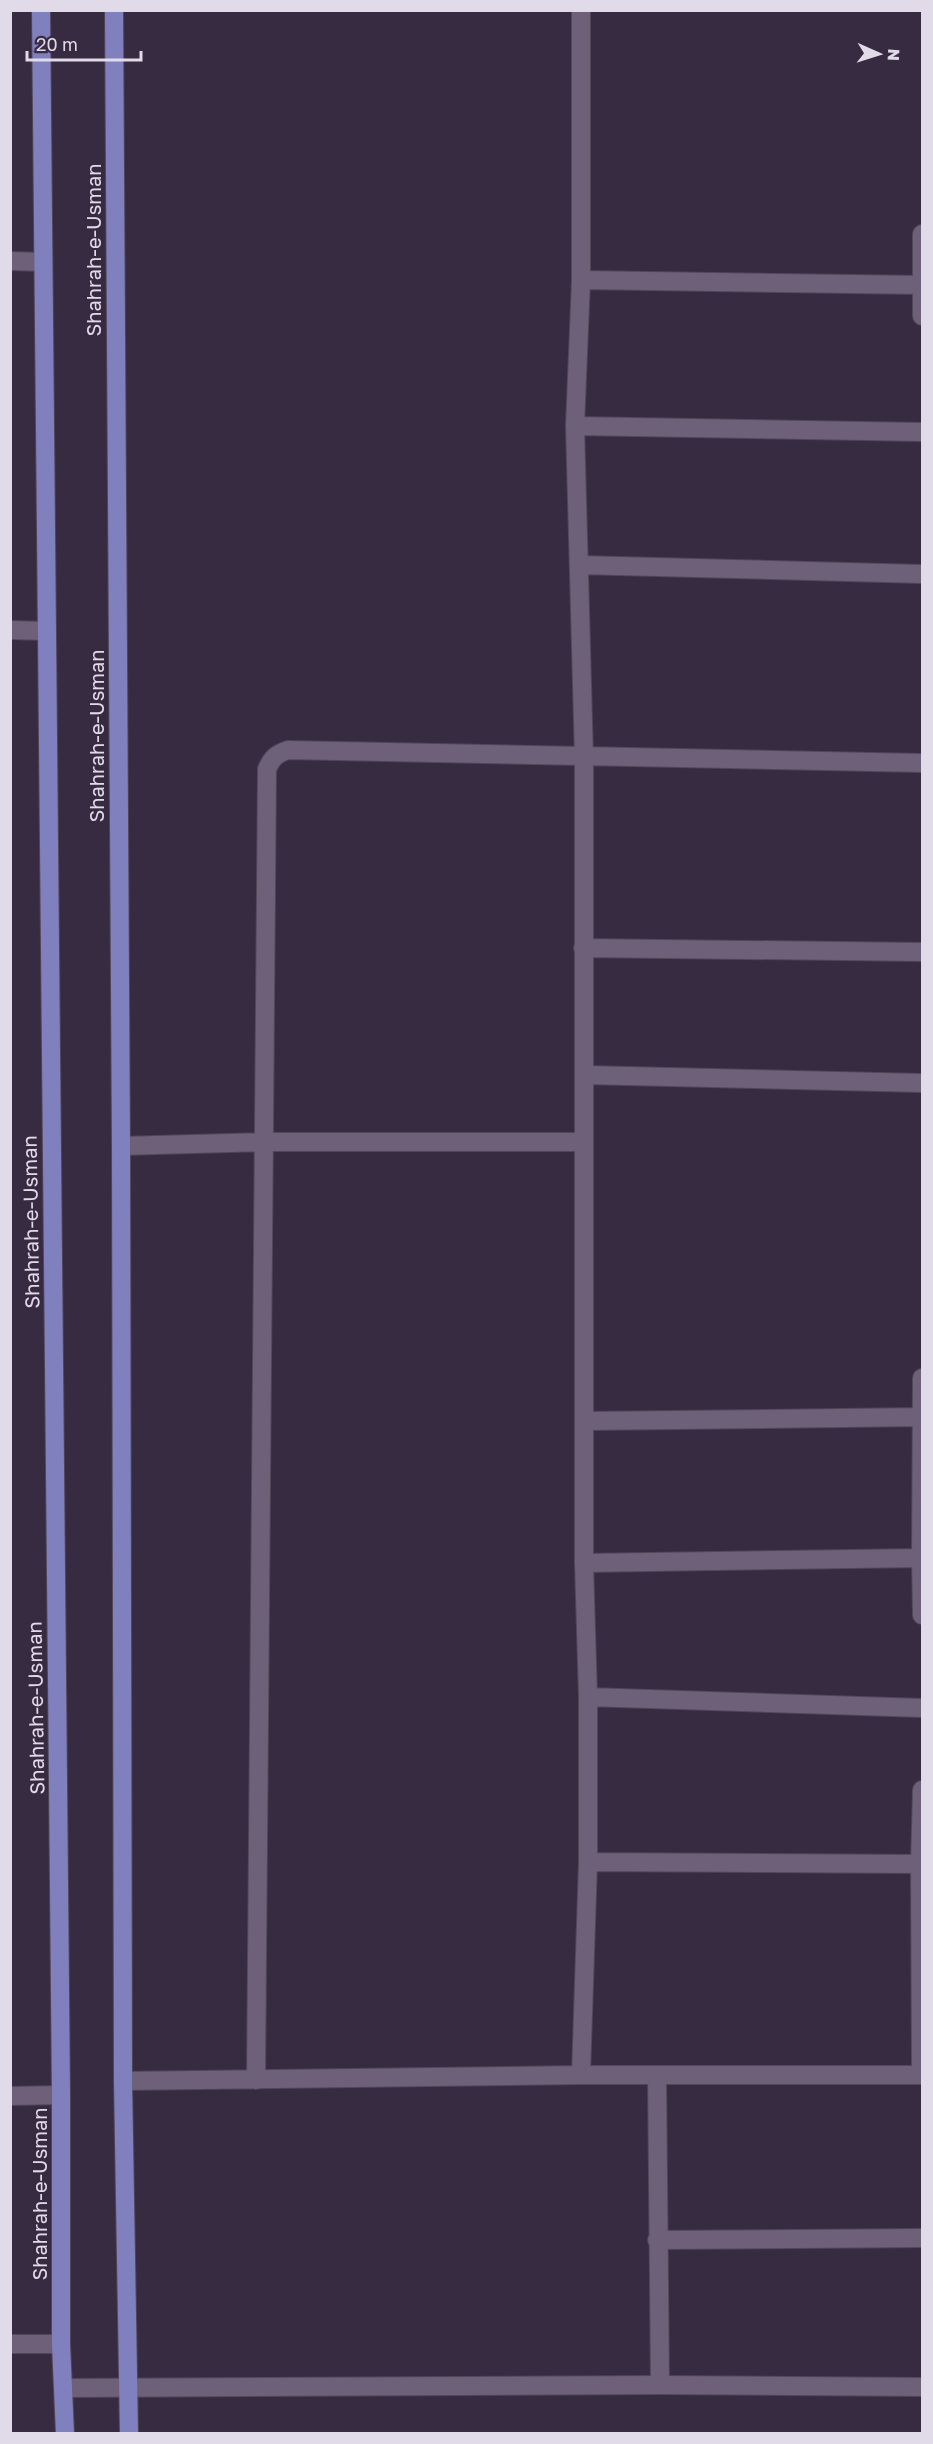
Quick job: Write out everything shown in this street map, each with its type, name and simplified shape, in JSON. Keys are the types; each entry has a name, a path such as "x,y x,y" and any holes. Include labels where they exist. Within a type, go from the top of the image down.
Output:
{"main road":[{"name":"Shahrah-e-Usman","path":"41,10 61,2095 61,2344 65,2433"},
{"name":"Shahrah-e-Usman","path":"114,10 121,1146 123,2081 129,2433"}],"street":[{"path":"581,10 582,280 575,426 584,758 586,1421 584,1563 588,1697 588,1862 581,2075"},
{"path":"922,234 922,316"},
{"path":"10,261 43,262"},
{"path":"582,280 922,285"},
{"path":"575,426 922,432"},
{"path":"579,565 922,574"},
{"path":"10,630 46,632"},
{"path":"256,2080 267,770 271,760 275,755 288,750 584,758 922,763"},
{"path":"583,948 922,952"},
{"path":"585,1075 922,1083"},
{"path":"121,1146 264,1142 585,1142"},
{"path":"922,1378 922,1615"},
{"path":"586,1421 922,1417"},
{"path":"584,1563 921,1558"},
{"path":"588,1697 922,1708"},
{"path":"123,2081 581,2075 922,2075 920,1864 922,1790"},
{"path":"588,1862 920,1864"},
{"path":"657,2075 660,2385"},
{"path":"10,2096 61,2095"},
{"path":"657,2240 922,2238"},
{"path":"10,2344 61,2344"},
{"path":"64,2388 660,2385 922,2387"}]}
